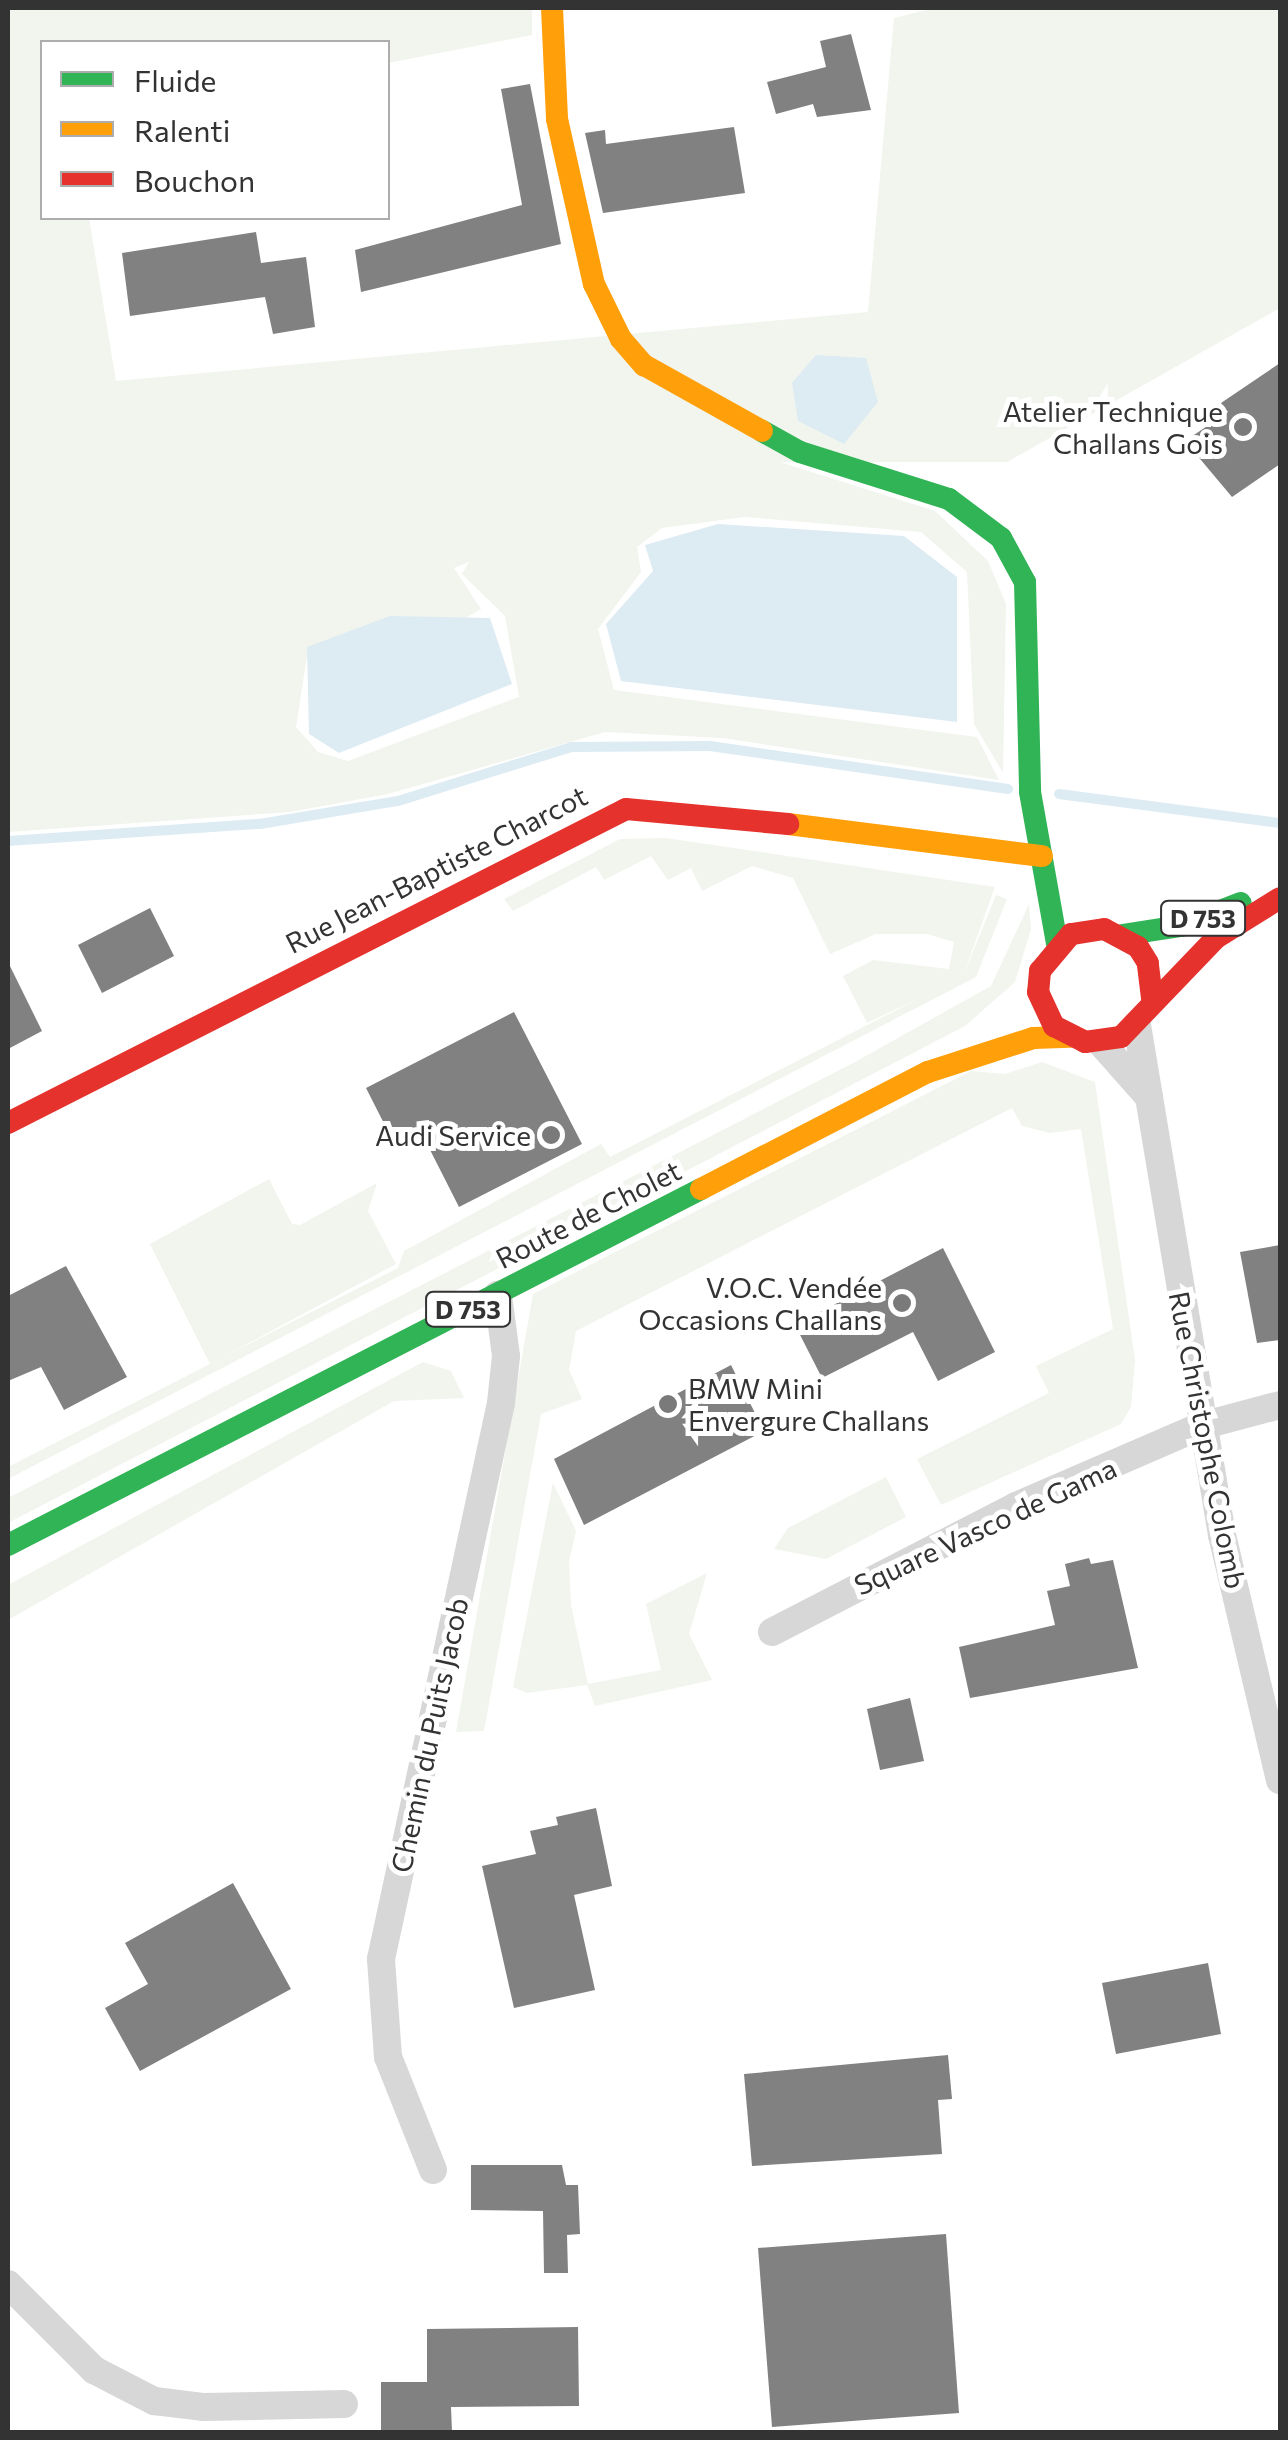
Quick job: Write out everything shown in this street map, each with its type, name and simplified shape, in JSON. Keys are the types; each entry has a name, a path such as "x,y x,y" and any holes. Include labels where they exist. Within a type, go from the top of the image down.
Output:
{"street":[{"path":"552,8 556,119 594,284 621,339 644,365 800,452 949,498 1001,538 1025,582 1030,792 1057,943"},
{"name":"Rue Jean-Baptiste Charcot","path":"8,1123 626,809 656,807 1043,861"},
{"path":"1043,861 1087,929"},
{"name":"D 753","path":"1122,935 1180,926 1280,888"},
{"name":"D 753","path":"1152,998 1216,938 1280,898"},
{"path":"1017,1002 1057,943 1087,929 1122,935 1148,962 1152,998 1138,1025 1100,1043"},
{"path":"1040,971 1044,1012 1070,1037 1100,1043 1149,1097"},
{"name":"Rue Christophe Colomb","path":"1138,1025 1201,1426 1280,1780"},
{"name":"Route de Cholet","path":"928,1072 980,1030"},
{"name":"Route de Cholet","path":"8,1545 928,1072 1032,1038 1070,1037"},
{"name":"Chemin du Puits Jacob","path":"434,2170 388,2057 381,1960 501,1403 506,1356 498,1294"},
{"name":"Square Vasco de Gama","path":"772,1632 1016,1506 1201,1426 1280,1405"},
{"path":"8,2284 94,2370 154,2401 203,2407 344,2404"}],"shaded area":[{"path":"8,8 532,8 532,35 390,63 390,40 40,40 40,220 89,220 116,381 868,312 894,18 934,8 1280,8 1280,308 1007,462 780,462 935,511 988,561 1006,604 1003,773 974,724 967,572 921,532 745,517 662,528 637,547 641,572 598,629 614,690 977,737 999,780 723,738 605,732 388,794 290,812 8,832","holes":["469,562 462,574 505,616 519,697 348,761 318,752 296,727 307,656 371,631 460,621 481,609 454,568"]},
{"path":"816,355 866,358 878,402 844,444 798,421 792,383"},
{"path":"718,524 904,536 957,577 957,722 621,681 606,624 653,571 645,545"},
{"path":"390,616 490,618 512,684 339,753 309,734 307,647"},
{"path":"666,838 995,887 963,976 996,895 1007,899 976,977 8,1479 8,1467 210,1364 150,1244 269,1179 292,1224 300,1225 377,1183 368,1211 396,1264 221,1358 398,1268 404,1251 601,1144 610,1157 920,998 867,1023 843,976 873,960 949,969 954,942 927,934 876,934 830,954 793,878 752,866 702,891 691,868 668,880 651,856 604,880 596,867 513,911 504,899 620,839"},
{"path":"1029,904 1031,929 1015,982 965,1026 8,1523 8,1498 855,1062 991,986"},
{"path":"1042,1062 1095,1082 1135,1360 1131,1407 1121,1424 941,1505 917,1459 1049,1393 1036,1366 1113,1329 1081,1129 1050,1133 1022,1126 1012,1108 576,1331 569,1370 582,1399 541,1414 484,1731 456,1732 533,1294 971,1071 1005,1074"},
{"path":"423,1362 451,1371 464,1398 394,1401 8,1620 8,1585"},
{"path":"886,1477 906,1517 826,1559 774,1549 788,1528"},
{"path":"553,1483 576,1531 569,1562 571,1605 588,1684 661,1670 646,1604 707,1573 689,1634 712,1680 595,1706 587,1685 527,1693 513,1687"}],"building":[{"path":"851,34 871,110 817,117 813,104 776,114 767,82 826,67 820,41"},
{"path":"530,84 561,244 361,292 355,250 522,205 501,89"},
{"path":"734,127 745,193 603,213 585,133 605,130 606,144"},
{"path":"256,232 261,263 306,257 315,327 273,334 265,297 130,316 122,253"},
{"name":"Atelier Technique Challans Gois","path":"1280,363 1280,464 1232,497 1185,441 1228,412 1221,403"},
{"path":"150,908 174,956 102,993 78,945"},
{"path":"8,962 42,1031 8,1049"},
{"path":"514,1012 582,1144 459,1207 424,1138 398,1151 366,1088"},
{"path":"1280,1245 1280,1340 1257,1343 1240,1252"},
{"path":"943,1248 995,1352 938,1381 913,1332 822,1378 795,1325"},
{"path":"66,1266 127,1377 64,1410 41,1367 8,1381 8,1296"},
{"path":"731,1365 764,1431 584,1525 554,1459"},
{"path":"1089,1558 1091,1564 1113,1560 1138,1668 970,1698 959,1647 1055,1625 1047,1591 1070,1586 1065,1564"},
{"path":"910,1698 924,1761 880,1770 867,1709"},
{"path":"596,1808 612,1886 574,1895 595,1990 514,2008 482,1866 536,1854 530,1831 558,1825 556,1817"},
{"path":"233,1883 291,1989 140,2071 105,2008 148,1984 125,1943"},
{"path":"1208,1963 1221,2034 1116,2054 1102,1983"},
{"path":"948,2055 952,2099 938,2100 942,2154 752,2166 744,2074"},
{"path":"471,2165 562,2165 566,2185 578,2185 580,2234 567,2235 568,2273 544,2273 543,2211 471,2210"},
{"path":"946,2234 959,2413 772,2427 758,2248"},
{"path":"578,2327 579,2406 451,2407 452,2432 381,2432 381,2382 427,2382 427,2329"}],"waterway":[{"path":"8,841 260,824 398,801 571,747 710,746 1008,789"},
{"path":"1059,794 1280,823"}],"traffic: fast":[{"path":"762,431 800,452 949,499 1001,538 1025,582 1030,792 1057,943"},
{"path":"1122,935 1181,926 1241,903"},
{"path":"8,1545 701,1189"}],"traffic: slow":[{"path":"552,8 557,119 594,284 621,339 644,365 762,431"},
{"path":"788,824 1042,856"},
{"path":"701,1189 928,1072 1033,1038 1070,1037"}],"traffic: jam":[{"path":"8,1123 626,809 788,824"},
{"path":"1152,998 1148,963 1138,947 1104,929 1071,934 1040,971 1038,992 1054,1026 1085,1042 1121,1037 1216,938 1280,898"}],"place":[{"name":"Atelier Technique Challans Gois","path":"1243,427"},
{"name":"Audi Service","path":"551,1135"},
{"name":"V.O.C. Vendée Occasions Challans","path":"902,1303"},
{"name":"BMW Mini Envergure Challans","path":"668,1404"}]}
